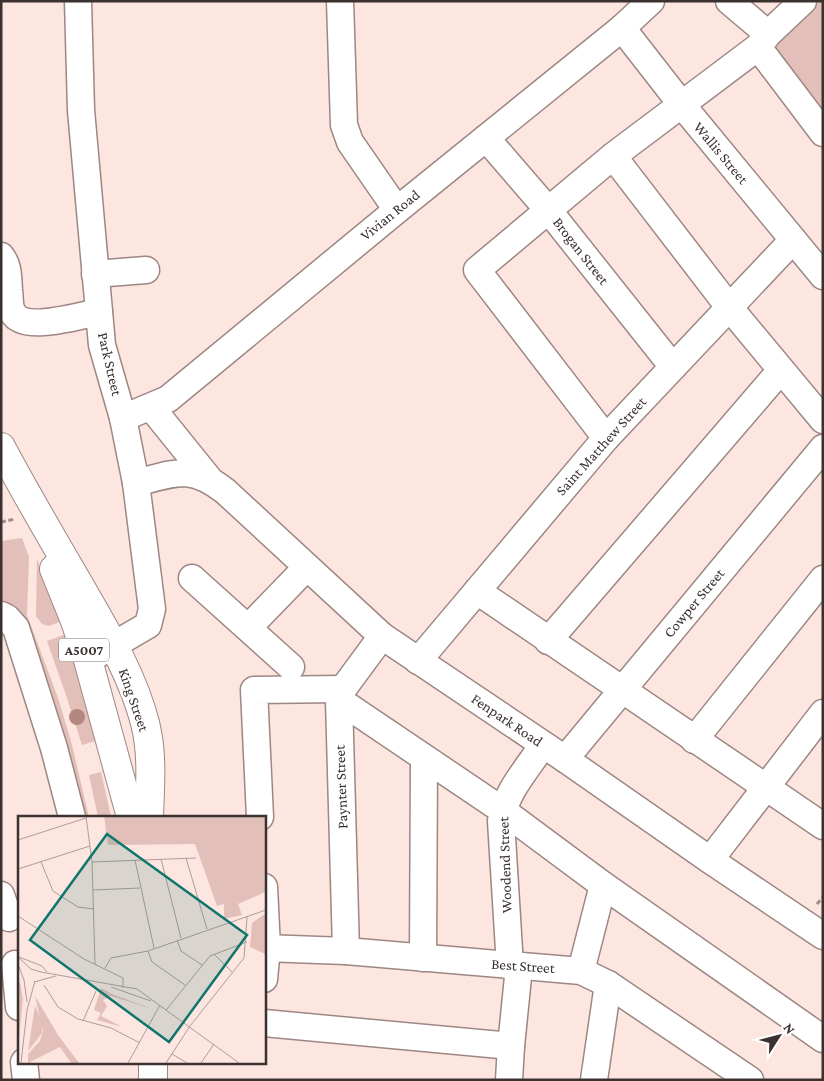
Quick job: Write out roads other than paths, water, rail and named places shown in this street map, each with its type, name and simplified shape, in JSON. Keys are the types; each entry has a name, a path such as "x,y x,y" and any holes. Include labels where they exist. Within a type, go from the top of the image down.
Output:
{"main road":[{"name":"King Street","path":"1,447 22,488 114,645 133,686 145,724 151,761 149,816"},
{"name":"King Street","path":"22,488 75,621 88,660 131,816"},
{"path":"152,1064 153,1080"}],"street":[{"name":"Park Street","path":"78,1 81,110 102,345 123,418 136,483 152,609 148,625 88,660"},
{"path":"340,1 344,125 350,142 396,210"},
{"name":"Vivian Road","path":"123,418 168,400 396,210 622,28 651,1"},
{"path":"729,1 763,40 823,133"},
{"path":"606,438 477,270 613,156 682,105 763,40 803,1"},
{"name":"Wallis Street","path":"622,28 682,105 823,276"},
{"name":"Brogan Street","path":"486,138 549,211 674,367"},
{"path":"613,156 729,307 823,420"},
{"name":"Saint Matthew Street","path":"418,661 606,438 793,240"},
{"path":"1,256 7,265 12,311 17,319 29,322 45,322 99,312"},
{"path":"96,274 146,270"},
{"path":"548,640 781,370"},
{"name":"Fenpark Road","path":"151,407 210,480"},
{"name":"Cowper Street","path":"565,759 823,448"},
{"name":"Fenpark Road","path":"136,483 174,473 186,472 210,480 225,491 382,636 823,936"},
{"path":"248,628 306,567"},
{"path":"192,578 291,667"},
{"path":"694,740 823,579"},
{"path":"477,591 823,826"},
{"path":"1,615 7,618 16,628 54,748 72,816"},
{"path":"341,695 382,636"},
{"path":"260,816 254,690 341,695 424,758 502,810 603,885 823,1039"},
{"name":"Paynter Street","path":"341,695 346,951"},
{"path":"710,860 823,713"},
{"name":"Woodend Street","path":"509,1080 515,966 501,821 502,810 507,799 543,745"},
{"path":"423,958 424,758"},
{"path":"580,971 603,885"},
{"name":"Best Street","path":"265,948 346,951 580,971 608,984 750,1080"},
{"path":"15,964 18,996"},
{"path":"594,1080 608,984"},
{"path":"265,1023 511,1046"},
{"path":"24,1064 26,1080"}]}
